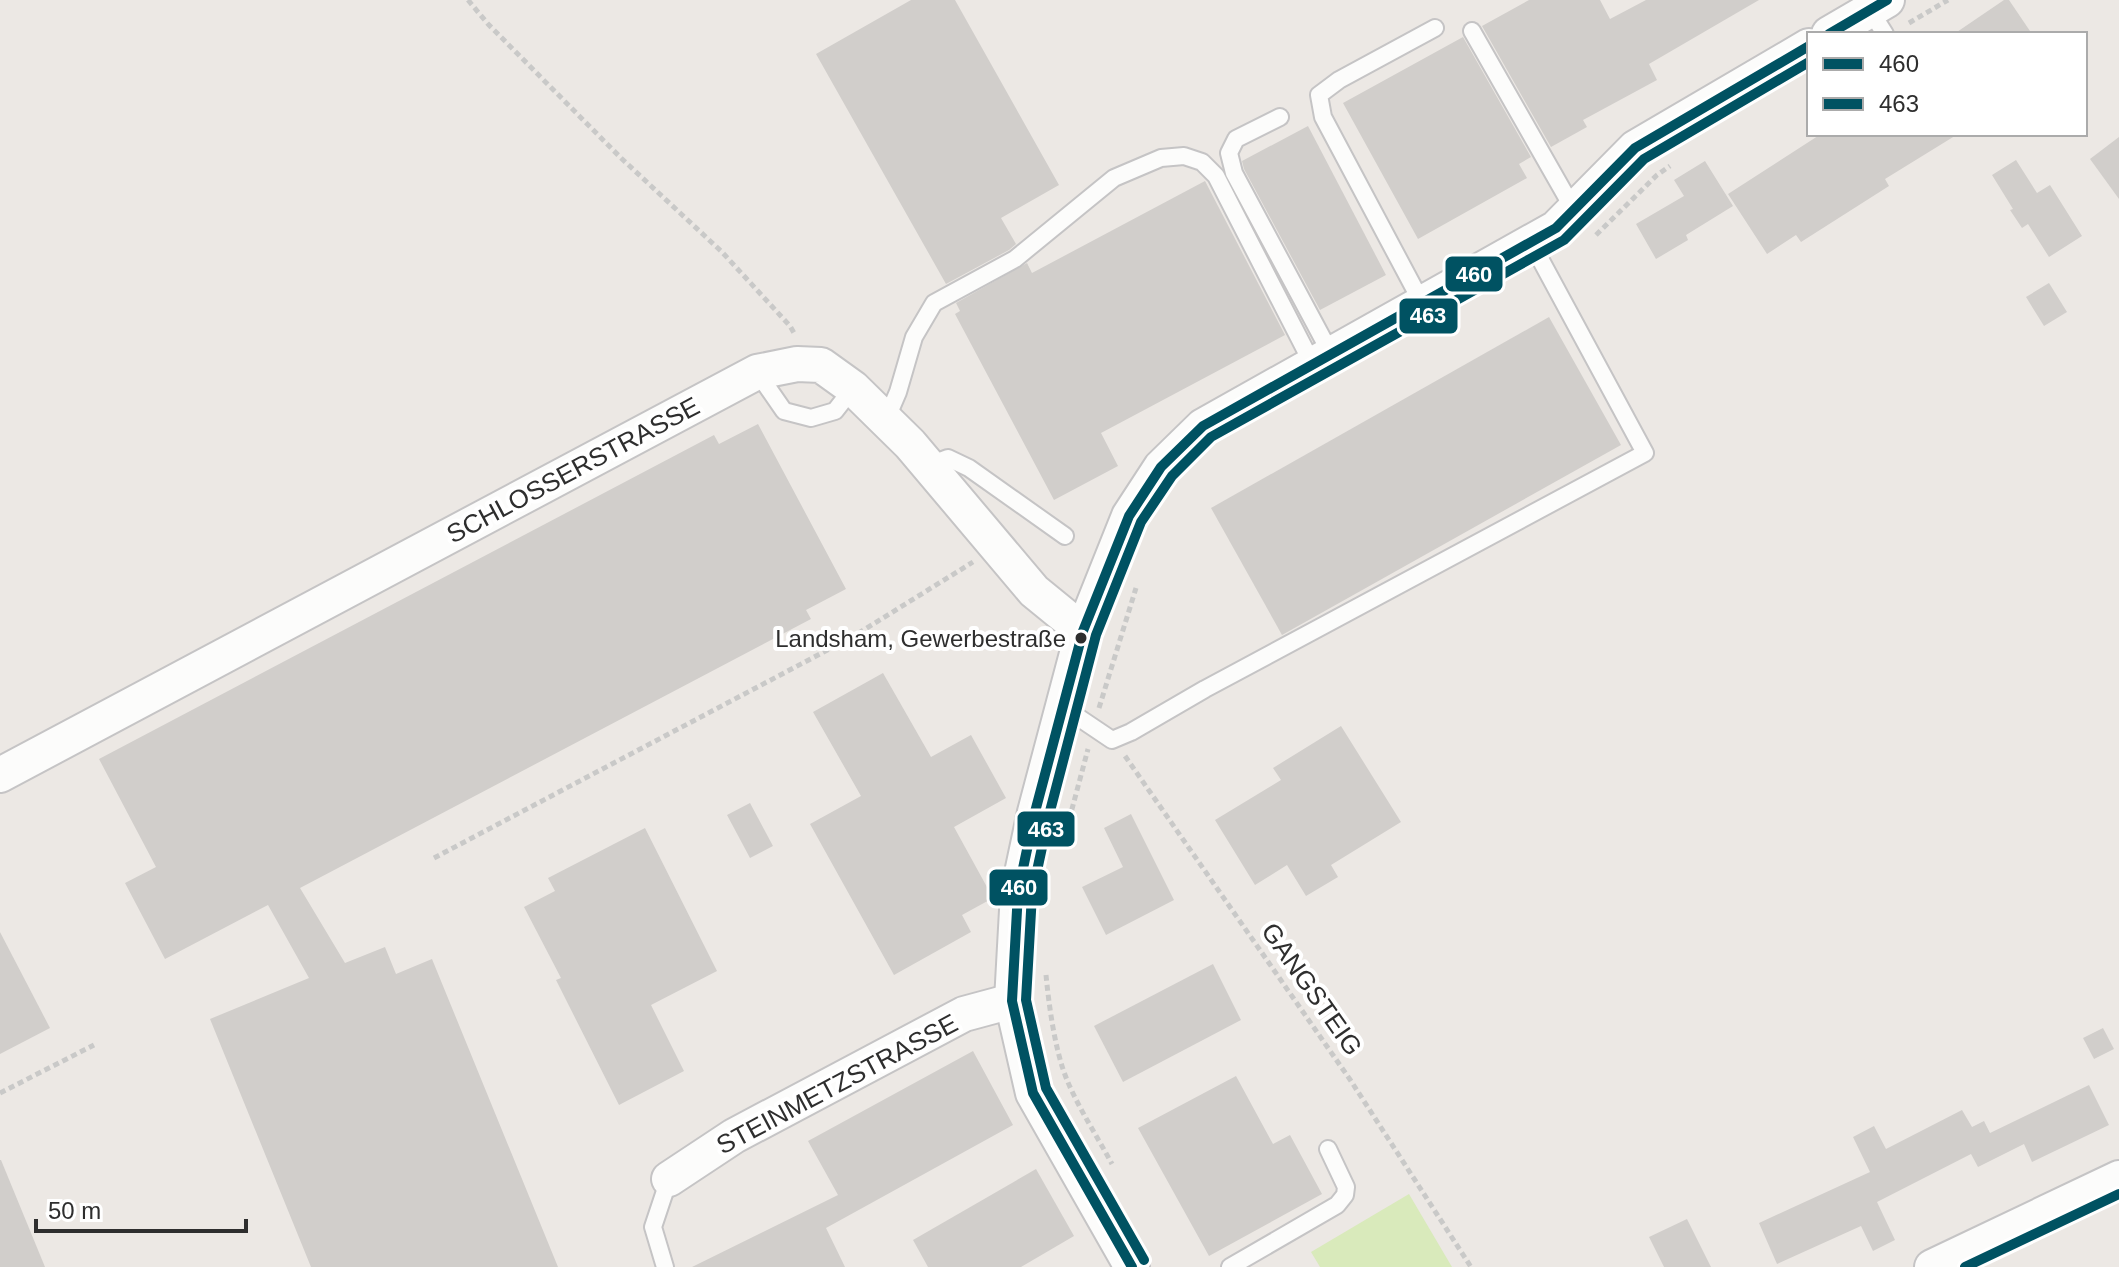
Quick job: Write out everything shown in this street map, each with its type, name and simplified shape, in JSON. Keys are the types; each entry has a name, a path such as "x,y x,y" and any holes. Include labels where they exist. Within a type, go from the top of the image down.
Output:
{"street":[{"path":"1836,32 1886,18"},
{"path":"1132,1267 1033,1093 1012,1001 1018,892 1035,812 1083,631 1129,516 1161,467 1203,426 1556,228 1635,148 1807,47"},
{"name":"SCHLOSSERSTRASSE","path":"0,775 757,372 797,364 821,365"},
{"path":"821,365 853,388 910,444 1034,591 1083,631"},
{"name":"STEINMETZSTRASSE","path":"669,1179 734,1136 964,1014 1012,1001"},
{"path":"1932,1267 2119,1178"}],"lane":[{"path":"1422,303 1323,117 1319,95 1339,80 1435,28"},
{"path":"1472,31 1574,210"},
{"path":"1280,117 1236,139 1229,153 1234,173 1322,360"},
{"path":"886,420 898,392 914,337 934,303 1015,259 1114,178 1161,158 1184,156 1202,162 1216,176 1322,360"},
{"path":"1063,707 1112,740 1131,732 1205,689 1645,453 1531,242"},
{"path":"757,372 784,411 811,418 835,411 853,388"},
{"path":"929,465 948,458 969,468 1065,536"},
{"path":"1230,1267 1337,1205 1345,1195 1346,1187 1328,1149"},
{"path":"665,1267 653,1227 669,1179"}],"path":[{"path":"468,0 621,158 722,252 821,365"},
{"path":"1886,18 1948,0"},
{"path":"1590,239 1657,175 1680,160"},
{"path":"434,858 854,636 997,547"},
{"path":"1061,847 1139,579"},
{"name":"GANGSTEIG","path":"1112,740 1351,1081 1471,1267"},
{"path":"1046,970 1056,1038 1067,1079 1117,1173"},
{"path":"0,1093 94,1045"}],"green space":[{"path":"1409,1194 1452,1267 1320,1267 1311,1252"}],"building":[{"path":"911,0 955,0 1059,185 1001,218 1016,244 946,284 816,54"},
{"path":"1529,0 1600,0 1610,19 1646,0 1759,0 1649,64 1657,80 1583,120 1587,127 1551,147 1482,26"},
{"path":"2004,0 2009,0 2031,32 1957,32"},
{"path":"1463,37 1531,157 1519,164 1527,178 1418,239 1343,103"},
{"path":"1308,126 1386,275 1320,310 1242,161"},
{"path":"1818,136 1955,136 1885,179 1889,186 1801,242 1796,235 1767,254 1728,194"},
{"path":"2119,137 2119,199 2090,159"},
{"path":"2016,160 2037,193 2050,185 2082,236 2049,257 2028,224 2022,228 1992,175"},
{"path":"1705,161 1733,206 1686,235 1688,240 1656,259 1636,224 1684,196 1674,180"},
{"path":"1205,181 1285,335 1101,433 1118,466 1054,500 955,314 960,311 956,303 1027,263 1032,273"},
{"path":"2049,283 2067,312 2044,326 2026,297"},
{"path":"1549,317 1621,445 1282,635 1211,508"},
{"path":"758,424 846,589 806,610 811,619 300,888 345,963 385,947 396,974 432,959 558,1267 311,1267 210,1019 309,978 268,905 165,959 125,883 156,867 99,759 714,435 719,444"},
{"path":"883,673 931,757 971,735 1006,798 954,827 993,898 962,915 971,932 894,975 810,824 861,796 813,712"},
{"path":"1341,726 1401,822 1331,865 1338,877 1306,896 1287,865 1255,885 1215,820 1281,780 1273,768"},
{"path":"750,803 773,846 750,858 727,815"},
{"path":"1131,814 1174,900 1106,935 1082,887 1123,867 1104,828"},
{"path":"645,828 717,971 651,1005 684,1071 619,1105 556,980 561,978 524,907 555,891 548,878"},
{"path":"0,932 50,1028 0,1054"},
{"path":"1213,964 1241,1020 1123,1082 1094,1026"},
{"path":"2103,1028 2114,1049 2094,1059 2083,1038"},
{"path":"973,1051 1013,1125 826,1228 845,1267 692,1267 838,1195 808,1141"},
{"path":"1236,1076 1273,1144 1290,1135 1322,1194 1209,1256 1138,1128"},
{"path":"2089,1085 2109,1125 2032,1162 2024,1144 1978,1167 1971,1154 1877,1202 1895,1240 1873,1251 1861,1226 1777,1264 1759,1223 1870,1172 1853,1137 1874,1126 1886,1149 1962,1110 1972,1127 1984,1121 1990,1133"},
{"path":"1,1160 45,1267 0,1267"},
{"path":"1036,1169 1074,1236 1021,1267 928,1267 913,1240"},
{"path":"1687,1219 1711,1267 1664,1267 1649,1237"}],"transit line":[{"name":"460","path":"1832,32 1887,0"},
{"name":"460","path":"1132,1267 1033,1093 1012,1001 1018,892 1035,812 1083,631 1129,516 1161,467 1203,426 1556,228 1635,148 1807,47"},
{"name":"463","path":"1144,1260 1046,1088 1026,1000 1032,894 1049,815 1096,635 1141,522 1172,476 1211,437 1564,240 1644,159 1807,63"},
{"name":"463","path":"1965,1267 2119,1194"}],"place":[{"name":"Landsham, Gewerbestraße","path":"1081,638"}]}
